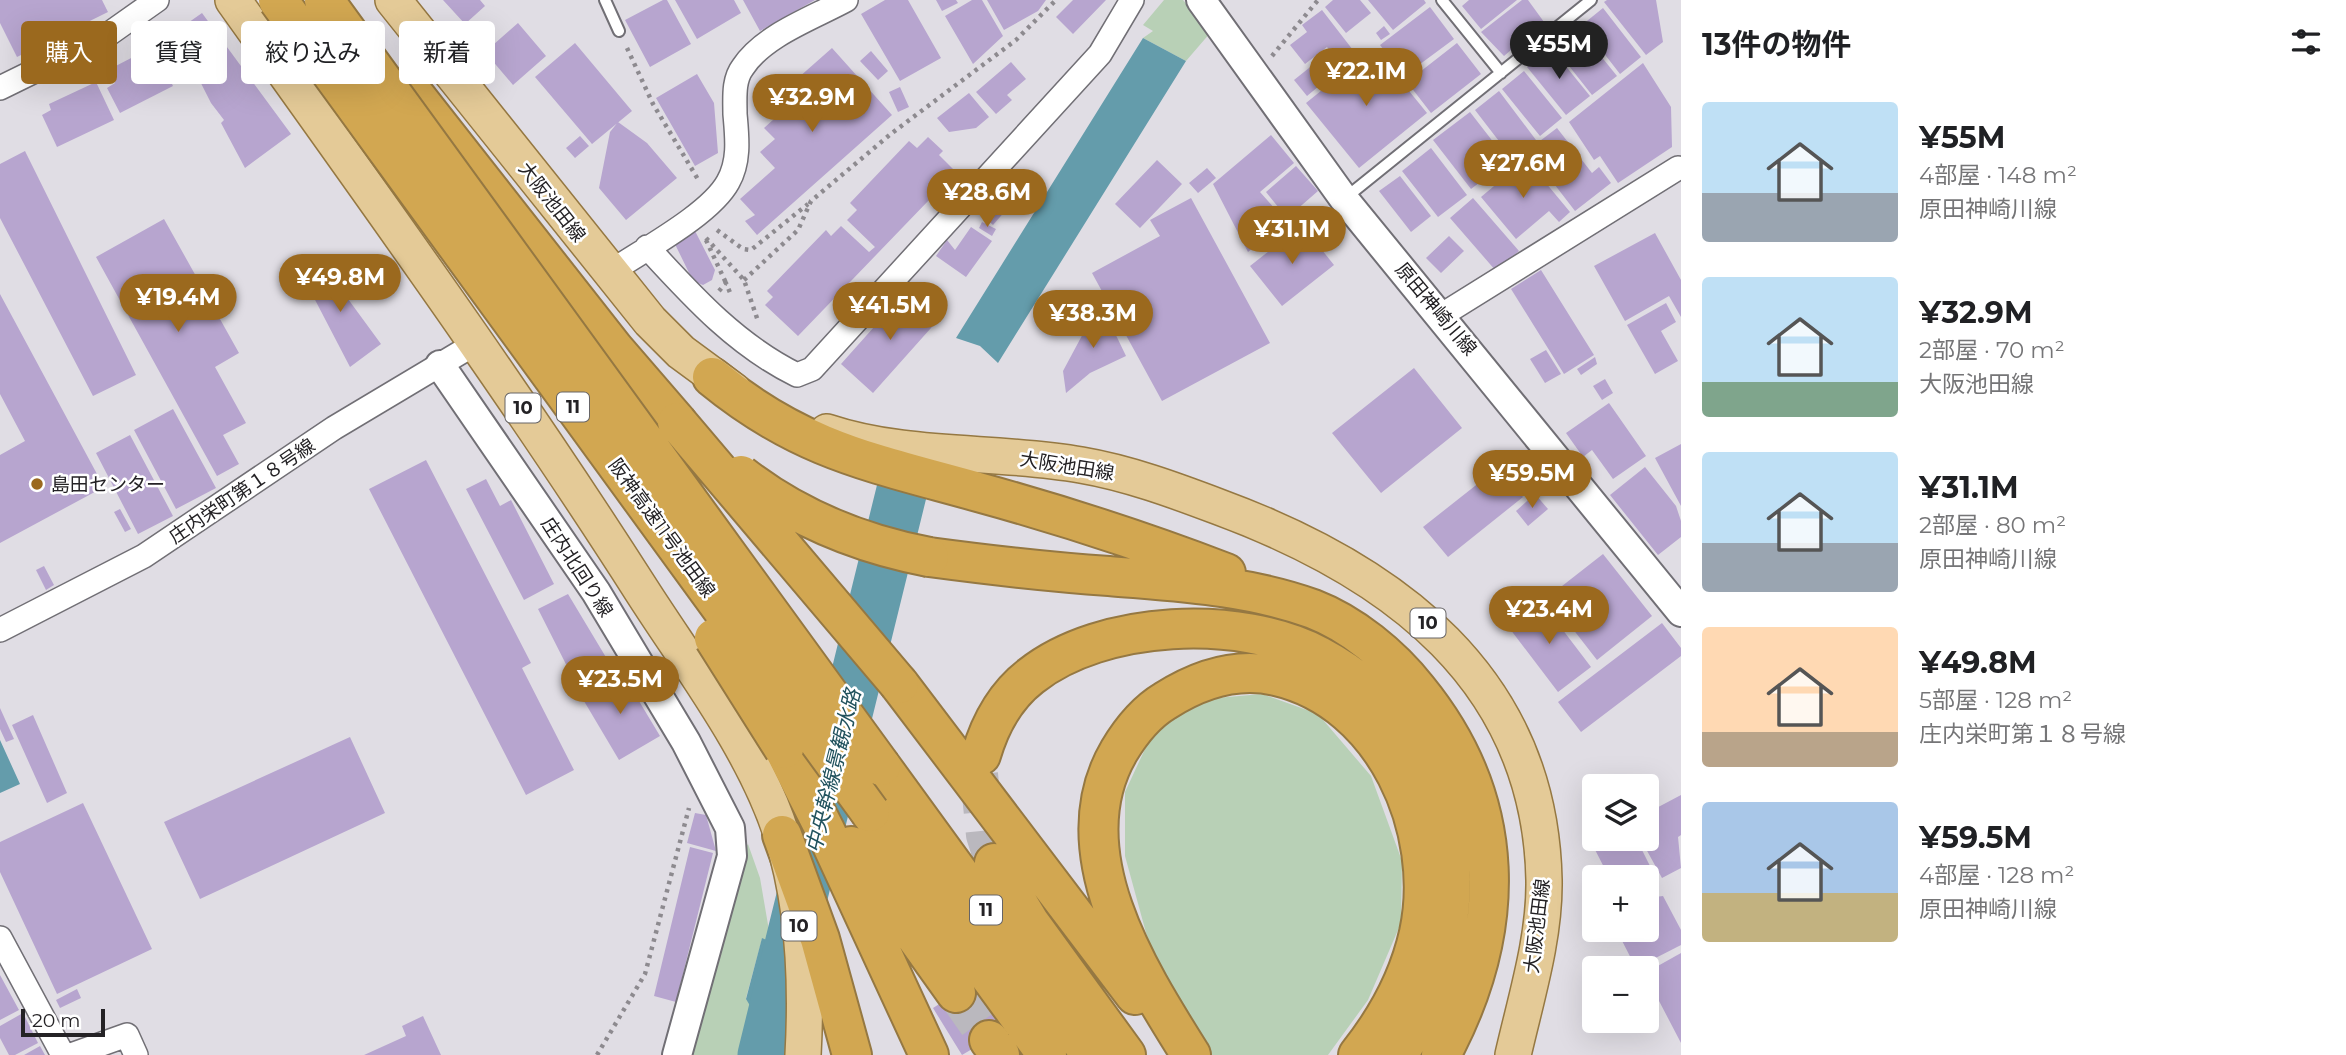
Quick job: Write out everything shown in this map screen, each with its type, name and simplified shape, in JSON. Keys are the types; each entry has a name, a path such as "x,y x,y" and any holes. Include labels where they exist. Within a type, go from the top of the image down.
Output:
{"highway":[{"name":"阪神高速11号池田線","path":"278,0 1047,1055"},
{"name":"阪神高速11号池田線","path":"324,0 1091,1055"},
{"path":"341,0 614,349 899,684 1181,1055"},
{"path":"712,377 767,419 799,437 874,453 980,492 1149,544 1314,610 1349,629 1407,677 1451,736 1479,803 1491,878 1489,915 1482,954 1471,991 1441,1055"},
{"path":"677,422 741,476 784,505 860,539 929,557 1224,587 1314,610"},
{"path":"596,438 683,588 784,749 853,869 929,1055"},
{"path":"981,755 988,731 1000,712 1030,677 1073,651 1123,636 1188,630 1255,634 1288,642 1319,656 1348,675 1398,721 1420,753 1436,790 1450,852 1452,901 1448,939 1424,1009 1398,1055"},
{"path":"1191,1055 1143,975 1122,931 1109,895 1101,856 1099,820 1113,762 1139,721 1185,688 1214,678 1245,674 1274,676 1304,685 1330,699 1353,717 1375,740 1393,768 1418,833 1424,865 1419,933 1409,966 1392,1003 1358,1055"},
{"path":"782,835 820,939 852,1055"},
{"path":"994,863 1030,923 1126,1055"},
{"path":"853,869 956,993"}],"main road":[{"name":"10","path":"233,0 478,342 549,446 738,744 782,835 800,929 805,1019 803,1055"},
{"name":"大阪池田線","path":"393,0 609,273 650,321 712,377"},
{"name":"大阪池田線","path":"874,453 999,456 1080,464 1114,472 1185,494 1277,529 1348,564 1375,581 1429,624 1463,661 1487,693 1516,750 1537,814 1542,848 1542,916 1513,1055"}],"street":[{"path":"0,88 106,36 157,0"},
{"path":"609,273 647,247 703,215 729,180 737,148 735,84 742,68 757,51 846,0"},
{"path":"647,247 704,310 736,336 776,365 797,375 812,369 1100,54 1132,0"},
{"name":"原田神崎川線","path":"1201,0 1344,199 1442,315 1681,611"},
{"path":"1442,315 1678,168"},
{"name":"庄内栄町第１８号線","path":"0,630 144,556 334,429 478,342"},
{"name":"庄内北回り線","path":"440,365 596,592 686,741 730,828 732,856 677,1055"},
{"path":"0,938 63,1055"},
{"path":"71,1055 127,1035 136,1055"}],"lane":[{"path":"605,0 619,31"},
{"path":"1442,0 1501,72"},
{"path":"1344,199 1591,0"}],"path":[{"path":"703,215 743,249 751,250 892,133 1016,40 1056,0"},
{"path":"1256,77 1318,0"},
{"path":"619,31 703,215 706,238 726,283"},
{"path":"744,280 798,230 811,201"},
{"path":"706,238 744,280 758,328"},
{"path":"597,1055 645,974 690,807"}],"green space":[{"path":"1164,0 1183,0 1211,32 1186,61 1143,38 1153,31 1143,25"},
{"path":"1262,694 1318,714 1371,776 1402,861 1401,923 1368,1000 1328,1055 1212,1055 1190,1027 1148,940 1125,856 1125,792 1152,734 1205,699"},
{"path":"748,844 760,878 771,942 762,939 746,998 752,1008 740,1055 686,1055 739,858"}],"water":[{"path":"1143,38 1186,61 998,363 980,346 956,338"},
{"path":"0,740 20,784 0,793"},
{"path":"762,938 771,942 776,975 776,1055 740,1055 752,1009 746,999"}],"building":[{"path":"0,0 102,0 108,12 90,21 21,21 21,55 17,57 0,23"},
{"path":"443,0 480,0 485,6 468,21 462,21"},
{"path":"667,0 691,44 650,67 625,20"},
{"path":"675,0 734,0 741,13 697,39"},
{"path":"743,0 815,0 760,31"},
{"path":"885,0 908,0 941,58 900,81 861,14"},
{"path":"936,0 956,0 958,3 942,11"},
{"path":"972,0 982,0 1003,36 973,64 945,16"},
{"path":"987,0 1046,0 1038,11 1004,30"},
{"path":"1073,0 1106,0 1073,34 1056,17"},
{"path":"1333,0 1360,0 1371,13 1346,33 1325,7"},
{"path":"1368,0 1424,0 1426,3 1393,30"},
{"path":"1469,0 1517,0 1481,29 1462,6"},
{"path":"1522,0 1528,0 1544,22 1504,56 1481,32"},
{"path":"1656,0 1663,42 1646,55 1604,2"},
{"path":"1430,7 1454,39 1404,76 1380,45"},
{"path":"1603,8 1641,57 1620,74 1582,25"},
{"path":"1322,10 1356,54 1341,66 1327,47 1305,64 1290,45 1307,32 1302,25"},
{"path":"202,13 208,21 191,21"},
{"path":"518,23 546,56 513,85 495,64 495,43"},
{"path":"1384,26 1390,34 1381,40 1376,33"},
{"path":"1578,28 1617,76 1592,95 1554,47"},
{"path":"575,43 632,111 592,144 535,77"},
{"path":"1457,43 1481,74 1431,113 1407,82"},
{"path":"227,47 241,66 241,84 254,84 291,134 245,168 221,123 224,120 201,84 227,84"},
{"path":"832,48 892,115 757,235 745,221 755,215 740,199 775,168 760,152 775,139 764,128 774,119 764,108"},
{"path":"1374,48 1427,113 1359,168 1306,103"},
{"path":"1551,48 1590,96 1566,115 1527,67"},
{"path":"871,51 888,71 878,80 860,61"},
{"path":"1324,56 1336,72 1307,96 1294,80"},
{"path":"131,58 131,84 173,86 120,113 107,88 117,84 117,65"},
{"path":"1011,62 1026,79 1007,95 1012,100 996,114 976,92"},
{"path":"1643,63 1671,107 1672,147 1618,183 1600,156 1594,160 1569,122"},
{"path":"1524,71 1562,118 1540,136 1502,89"},
{"path":"697,74 714,103 718,153 695,166 656,98"},
{"path":"97,84 114,120 57,147 42,115 51,110 49,104"},
{"path":"900,87 909,107 898,112 889,92"},
{"path":"1499,91 1536,140 1512,158 1475,110"},
{"path":"969,93 989,117 976,128 949,132 937,118"},
{"path":"1470,112 1508,161 1471,189 1433,140"},
{"path":"618,122 647,143 677,178 626,220 599,188 610,132"},
{"path":"1557,128 1592,173 1599,167 1611,183 1575,211 1528,150"},
{"path":"1271,135 1294,163 1260,192 1285,220 1248,252 1213,184"},
{"path":"580,136 589,146 575,158 566,148"},
{"path":"928,137 943,151 939,155 956,172 798,336 765,305 773,297 767,291 826,230 831,236 841,226 869,252 875,247 847,220 857,210 850,203 909,141 917,148"},
{"path":"1431,148 1467,195 1438,217 1402,171"},
{"path":"25,151 136,375 93,396 0,218 0,164"},
{"path":"1526,159 1570,212 1559,222 1549,211 1516,239 1481,197"},
{"path":"1157,160 1182,184 1140,228 1115,204"},
{"path":"1296,166 1318,191 1287,218 1266,192"},
{"path":"1207,168 1216,178 1198,193 1189,183"},
{"path":"1400,176 1431,216 1411,232 1379,191"},
{"path":"1000,189 1014,201 993,225 980,213"},
{"path":"1191,198 1270,343 1162,401 1092,273 1160,236 1150,220"},
{"path":"1473,198 1519,251 1496,271 1450,218"},
{"path":"164,219 239,353 215,367 246,423 223,435 239,464 217,476 96,257"},
{"path":"982,222 996,229 992,236 979,228"},
{"path":"1302,225 1334,265 1282,306 1250,266"},
{"path":"971,227 992,241 966,277 936,256 947,240 955,250"},
{"path":"694,229 715,270 712,280 703,285 693,281 673,240"},
{"path":"1655,233 1681,280 1681,317 1669,296 1625,321 1594,266"},
{"path":"1449,236 1464,251 1441,273 1426,258"},
{"path":"318,258 381,344 350,367 300,271"},
{"path":"1541,270 1594,355 1564,374 1511,289"},
{"path":"907,290 939,319 873,393 841,364"},
{"path":"0,294 104,487 0,543 0,455 25,441 0,394"},
{"path":"1100,302 1126,356 1090,373 1066,393 1063,371"},
{"path":"1666,303 1676,322 1661,331 1678,361 1655,374 1627,325"},
{"path":"1546,350 1561,374 1545,383 1530,359"},
{"path":"1595,357 1597,364 1581,375 1577,369"},
{"path":"1414,368 1462,428 1381,493 1332,433"},
{"path":"1605,379 1613,393 1602,400 1593,386"},
{"path":"1609,403 1646,456 1613,479 1592,450 1583,457 1566,433"},
{"path":"173,409 216,488 176,509 134,430"},
{"path":"130,435 173,516 138,534 96,453"},
{"path":"1681,444 1681,506 1655,458"},
{"path":"426,460 531,663 522,668 574,770 526,795 369,489"},
{"path":"1499,467 1523,497 1448,557 1423,527"},
{"path":"1645,467 1676,506 1681,521 1681,537 1658,555 1610,495"},
{"path":"486,479 500,506 511,500 554,584 524,600 466,489"},
{"path":"1535,494 1548,509 1528,526 1516,511"},
{"path":"120,509 131,529 125,532 114,512"},
{"path":"1603,554 1652,616 1597,660 1548,597"},
{"path":"44,566 54,585 46,590 36,570"},
{"path":"568,594 607,659 587,668 591,677 576,684 538,609"},
{"path":"1540,600 1591,667 1558,692 1507,625"},
{"path":"1662,623 1681,648 1681,656 1581,732 1558,702"},
{"path":"621,671 660,736 619,760 581,696"},
{"path":"0,708 14,739 6,742 0,729"},
{"path":"33,715 67,793 47,803 12,725"},
{"path":"350,737 385,813 200,899 164,822"},
{"path":"1681,795 1681,835 1678,837 1681,868 1662,878 1659,865 1655,865 1647,851 1659,851 1659,807"},
{"path":"83,803 152,949 57,994 0,872 0,842"},
{"path":"695,813 706,815 716,851 687,843"},
{"path":"690,847 713,853 676,1002 654,996"},
{"path":"1596,851 1642,851 1650,865 1603,865"},
{"path":"1659,896 1663,896 1681,930 1681,945 1659,956 1630,956 1623,942 1659,942"},
{"path":"1681,953 1681,1043 1659,1001 1659,965"},
{"path":"0,975 19,1010 0,1020"},
{"path":"974,982 1004,1030 962,1055 933,1008"},
{"path":"77,989 81,998 60,1008 56,1000"},
{"path":"23,1013 38,1043 15,1055 9,1055 0,1038 0,1026"},
{"path":"423,1016 441,1055 364,1055 406,1036 402,1026"},
{"path":"40,1046 45,1055 24,1055"}],"waterway":[{"name":"中央幹線景観水路","path":"763,1055 903,486"}],"tunnel":[{"path":"979,774 985,835 994,863"},
{"path":"956,993 989,1040"}],"place":[{"name":"島田センター","path":"37,484"}]}
